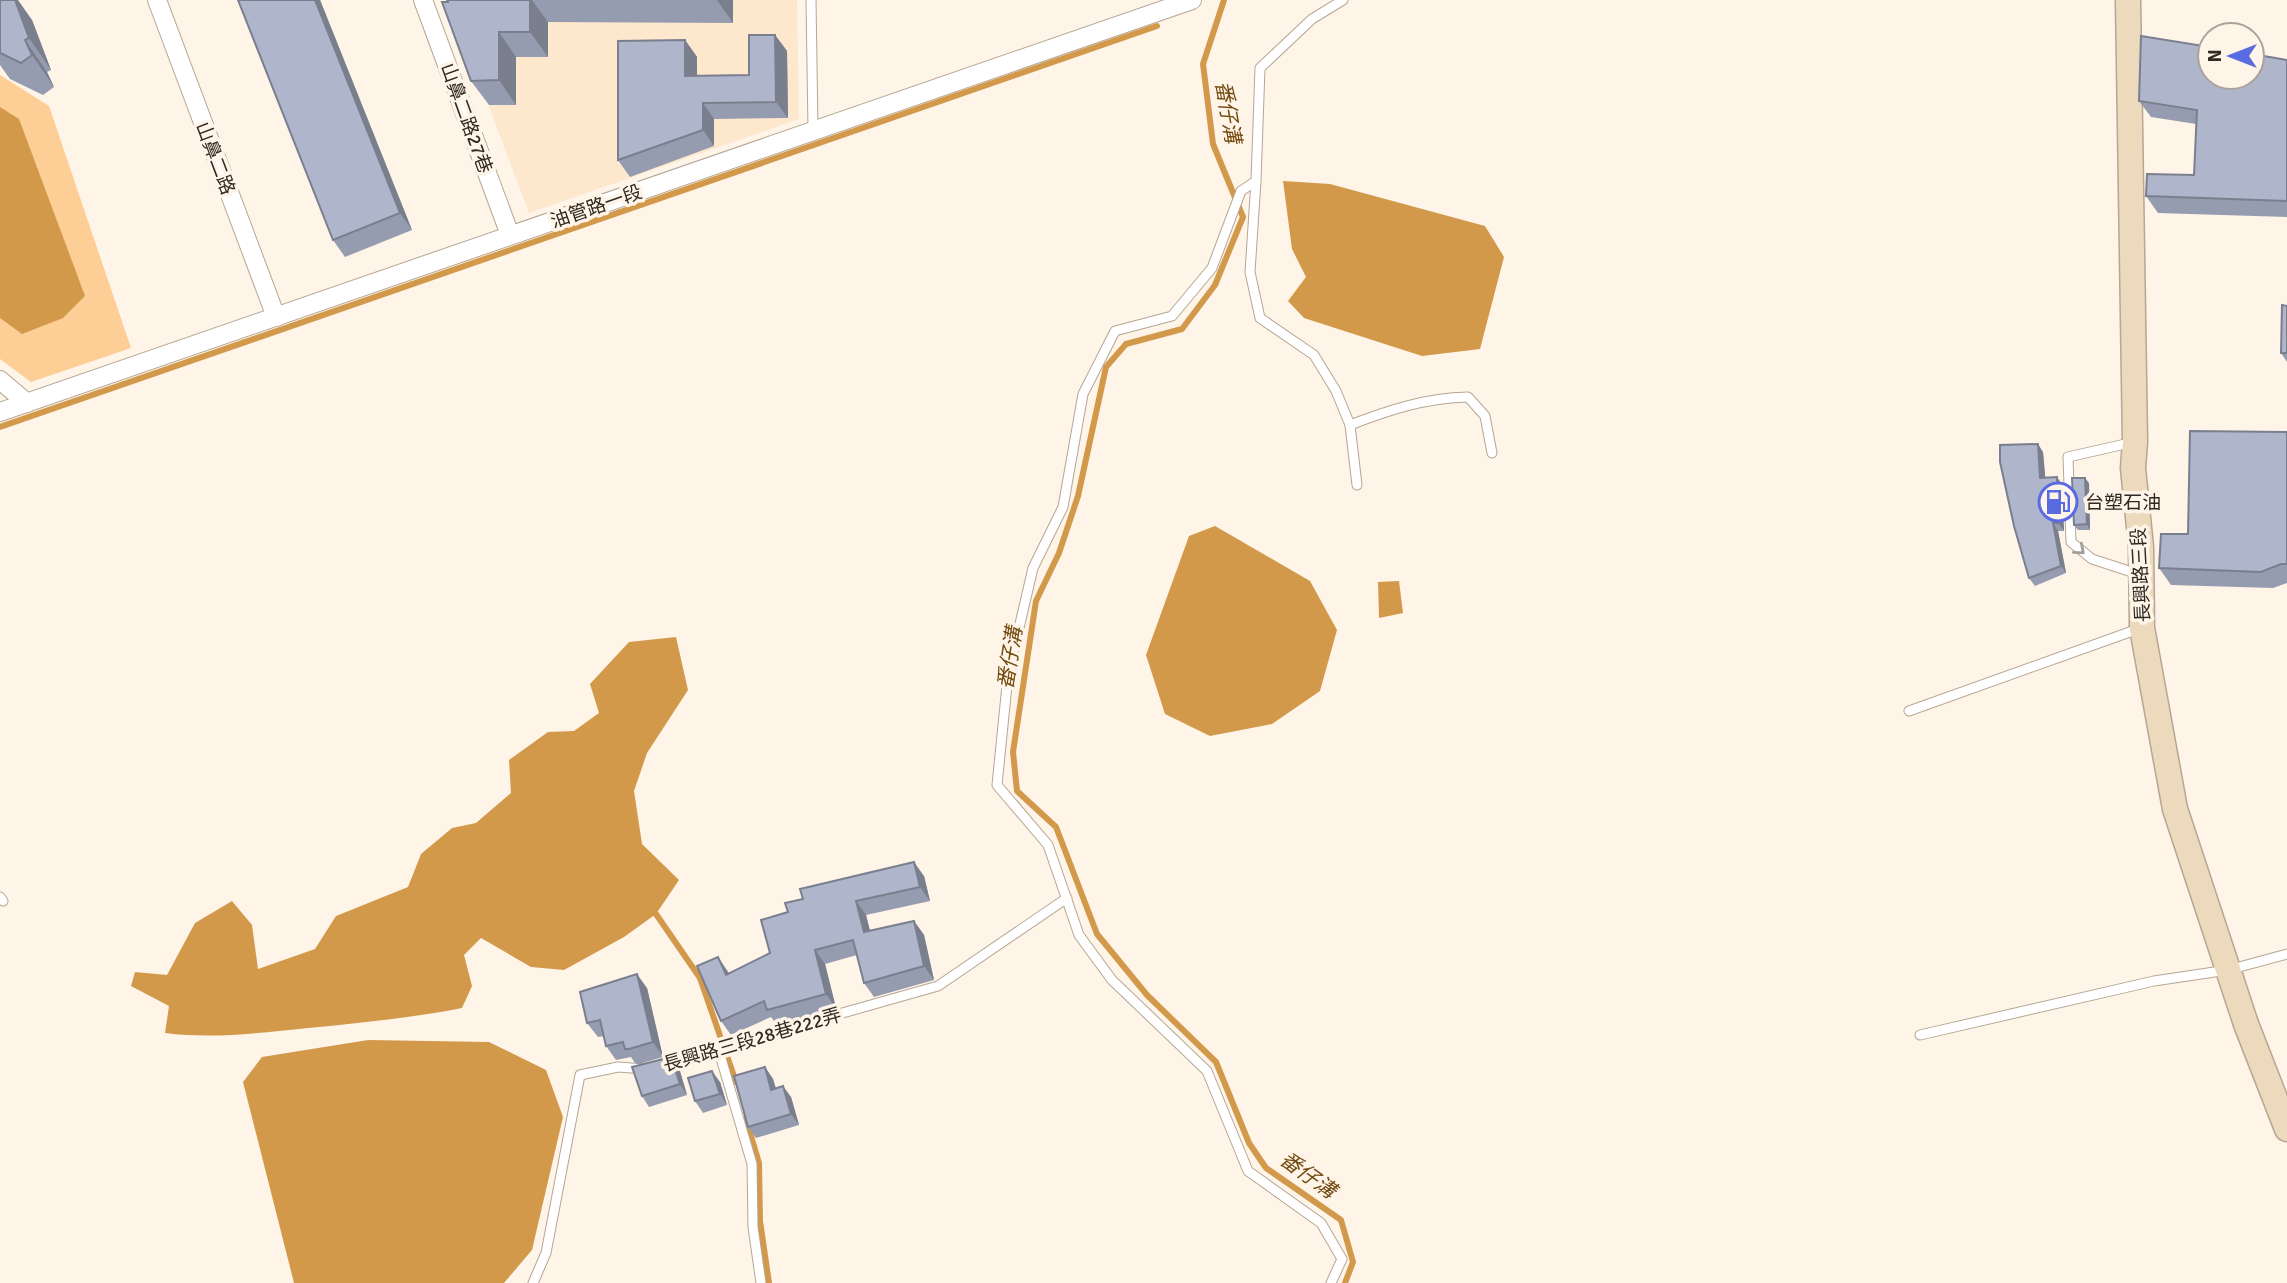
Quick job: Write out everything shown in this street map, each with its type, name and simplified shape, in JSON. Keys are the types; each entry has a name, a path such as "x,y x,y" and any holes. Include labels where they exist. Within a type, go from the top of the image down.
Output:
{"street":[{"name":"山鼻二路","path":"157,0 276,317"},
{"name":"山鼻二路27巷","path":"423,0 510,235"},
{"name":"油管路一段","path":"0,412 1192,0"},
{"name":"長興路三段","path":"2128,0 2135,442 2133,468 2142,575 2142,628 2175,809 2273,1099 2287,1129"},
{"path":"0,380 27,402"}],"lane":[{"path":"811,0 813,129"},
{"path":"1343,0 1312,19 1260,68 1250,271 1260,317 1314,355 1336,391 1350,425 1357,485"},
{"path":"1255,181 1241,191 1212,268 1172,316 1115,331 1083,394 1063,507 1033,568 1007,675 998,785 1048,845 1079,935 1112,980 1207,1071 1248,1171 1321,1223 1342,1259 1332,1283"},
{"path":"1350,425 1405,405 1439,397 1468,397 1485,416 1492,453"},
{"path":"2135,442 2068,457 2071,542 2091,559 2142,575"},
{"path":"1909,711 2142,628"},
{"name":"長興路三段28巷222弄","path":"533,1283 546,1253 580,1075 618,1067 639,1071 938,986 1067,898"},
{"path":"1920,1035 2154,981 2228,970 2287,954"},
{"path":"718,1048 752,1164 752,1227 761,1283"}],"shaded area":[{"path":"449,0 797,0 799,119 529,213"},
{"path":"0,75 49,106 131,348 31,382 0,359"},
{"path":"0,107 19,119 85,296 63,318 22,334 0,318"},
{"path":"1283,181 1330,184 1485,226 1504,257 1480,349 1422,356 1304,318 1288,301 1306,277 1292,249"},
{"path":"1215,526 1310,581 1337,630 1320,691 1272,724 1210,736 1165,714 1146,655 1189,536"},
{"path":"1399,581 1403,613 1379,618 1378,582"},
{"path":"676,637 688,690 647,753 634,791 642,844 679,880 656,914 624,937 564,970 531,967 481,938 464,955 472,986 462,1008 385,1020 272,1032 218,1035 165,1033 169,1006 131,986 135,972 167,975 195,923 232,901 252,925 258,969 315,949 336,916 408,887 421,854 452,828 476,823 511,793 509,760 548,732 574,731 599,713 590,684 629,642"},
{"path":"368,1040 489,1042 546,1070 563,1117 532,1250 504,1283 294,1283 243,1082 262,1057"}],"building":[{"path":"0,0 15,0 29,38 25,40 32,55 21,63 0,53"},
{"path":"238,0 315,0 400,213 333,240"},
{"path":"447,0 530,0 530,32 499,32 499,80 471,81 442,2 448,2"},
{"path":"749,35 775,35 776,102 703,103 703,130 618,160 618,41 685,40 685,76 749,75"},
{"path":"2141,36 2196,45 2196,91 2266,91 2266,56 2287,60 2287,201 2146,196 2147,174 2194,175 2197,110 2139,101"},
{"path":"2282,305 2287,306 2287,353 2281,353"},
{"path":"2190,431 2287,432 2287,564 2261,572 2159,568 2161,534 2188,534"},
{"path":"2038,444 2040,478 2057,477 2058,523 2053,523 2061,566 2029,578 2000,462 2000,445"},
{"path":"2072,478 2085,478 2087,524 2074,525"},
{"path":"914,862 920,887 856,901 864,932 914,921 924,966 864,983 853,940 815,950 826,994 767,1010 764,1001 721,1021 697,966 718,957 726,975 770,953 761,920 788,912 785,903 803,899 800,889"},
{"path":"637,974 653,1042 629,1049 625,1049 623,1042 606,1046 600,1020 587,1023 580,992"},
{"path":"671,1057 680,1084 642,1096 632,1067"},
{"path":"765,1067 771,1090 783,1086 791,1114 748,1127 734,1076"},
{"path":"712,1071 720,1094 695,1101 688,1078"}],"waterway":[{"name":"番仔溝","path":"1224,0 1203,64 1213,144 1243,217 1215,285 1182,329 1126,344 1106,367 1078,496 1059,553 1036,601 1013,752 1017,791 1056,827 1097,934 1147,995 1216,1062 1249,1143 1266,1168 1341,1220 1353,1262 1345,1283"},
{"path":"0,427 1157,26"},
{"path":"656,914 700,978 736,1082"},
{"path":"746,1119 759,1163 760,1221 769,1283"}],"place":[{"name":"台塑石油","path":"2058,502"}]}
